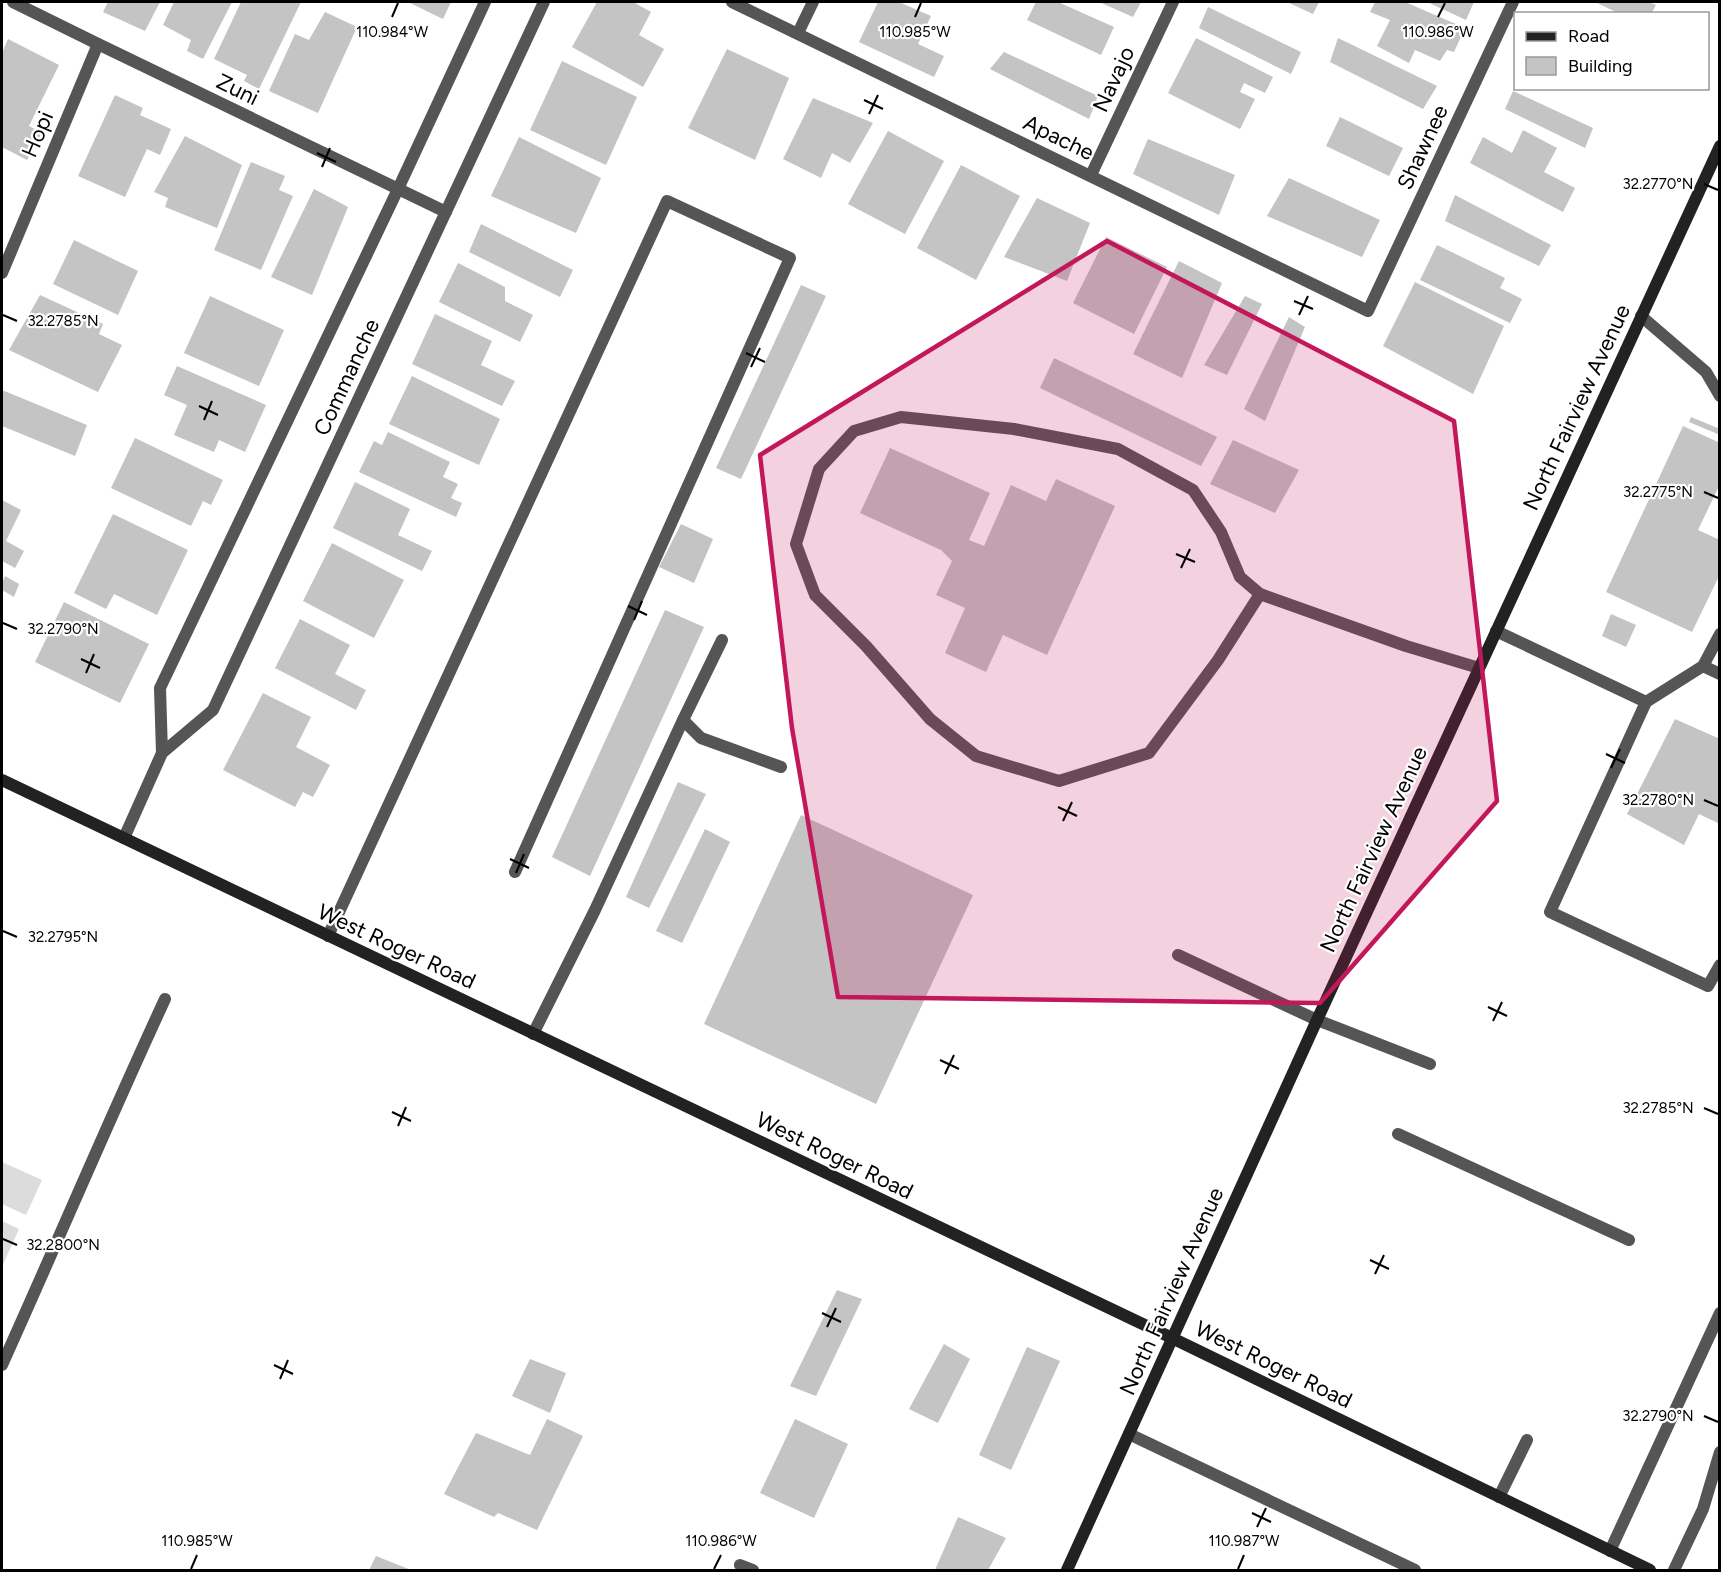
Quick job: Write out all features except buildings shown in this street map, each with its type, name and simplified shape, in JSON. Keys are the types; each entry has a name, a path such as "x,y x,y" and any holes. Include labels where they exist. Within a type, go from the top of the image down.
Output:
{"street":[{"name":"Zuni","path":"14,2 446,212"},
{"name":"Commanche","path":"162,753 160,688 485,2"},
{"name":"Commanche","path":"123,838 162,753 213,710 544,2"},
{"name":"Apache","path":"732,2 1368,311"},
{"path":"798,33 813,2"},
{"name":"Navajo","path":"1090,175 1173,2"},
{"name":"Shawnee","path":"1368,311 1513,2"},
{"name":"Hopi","path":"2,273 98,44"},
{"name":"North Fairview Avenue","path":"1067,1570 1719,146"},
{"path":"328,936 667,201 790,258 515,872"},
{"path":"1641,316 1706,372 1719,396"},
{"path":"1260,594 1218,660 1149,753 1059,780 976,756 930,719 866,646 815,595 796,544 819,469 854,431 901,417 1014,429 1118,449 1192,490 1221,532 1240,577 1260,594 1406,646 1479,668"},
{"path":"1496,631 1646,702"},
{"path":"1719,634 1703,666 1646,702 1550,912 1708,986 1719,965"},
{"path":"533,1034 595,910 722,640"},
{"path":"1703,666 1719,674"},
{"path":"683,720 701,738 781,767"},
{"name":"West Roger Road","path":"2,780 1172,1338 1650,1570"},
{"path":"1178,955 1317,1020 1430,1064"},
{"path":"2,1365 165,999"},
{"path":"1398,1134 1629,1240"},
{"path":"1610,1551 1719,1313"},
{"path":"1129,1434 1415,1570"},
{"path":"1499,1497 1527,1440"},
{"path":"1674,1570 1714,1488 1719,1452"},
{"path":"741,1565 753,1570"}],"highlighted area":[{"path":"1107,241 1454,421 1497,801 1320,1003 838,997 792,728 760,455"}],"shaded area":[{"path":"2,1162 42,1180 26,1215 2,1204"},
{"path":"2,1221 19,1229 2,1267"}]}
